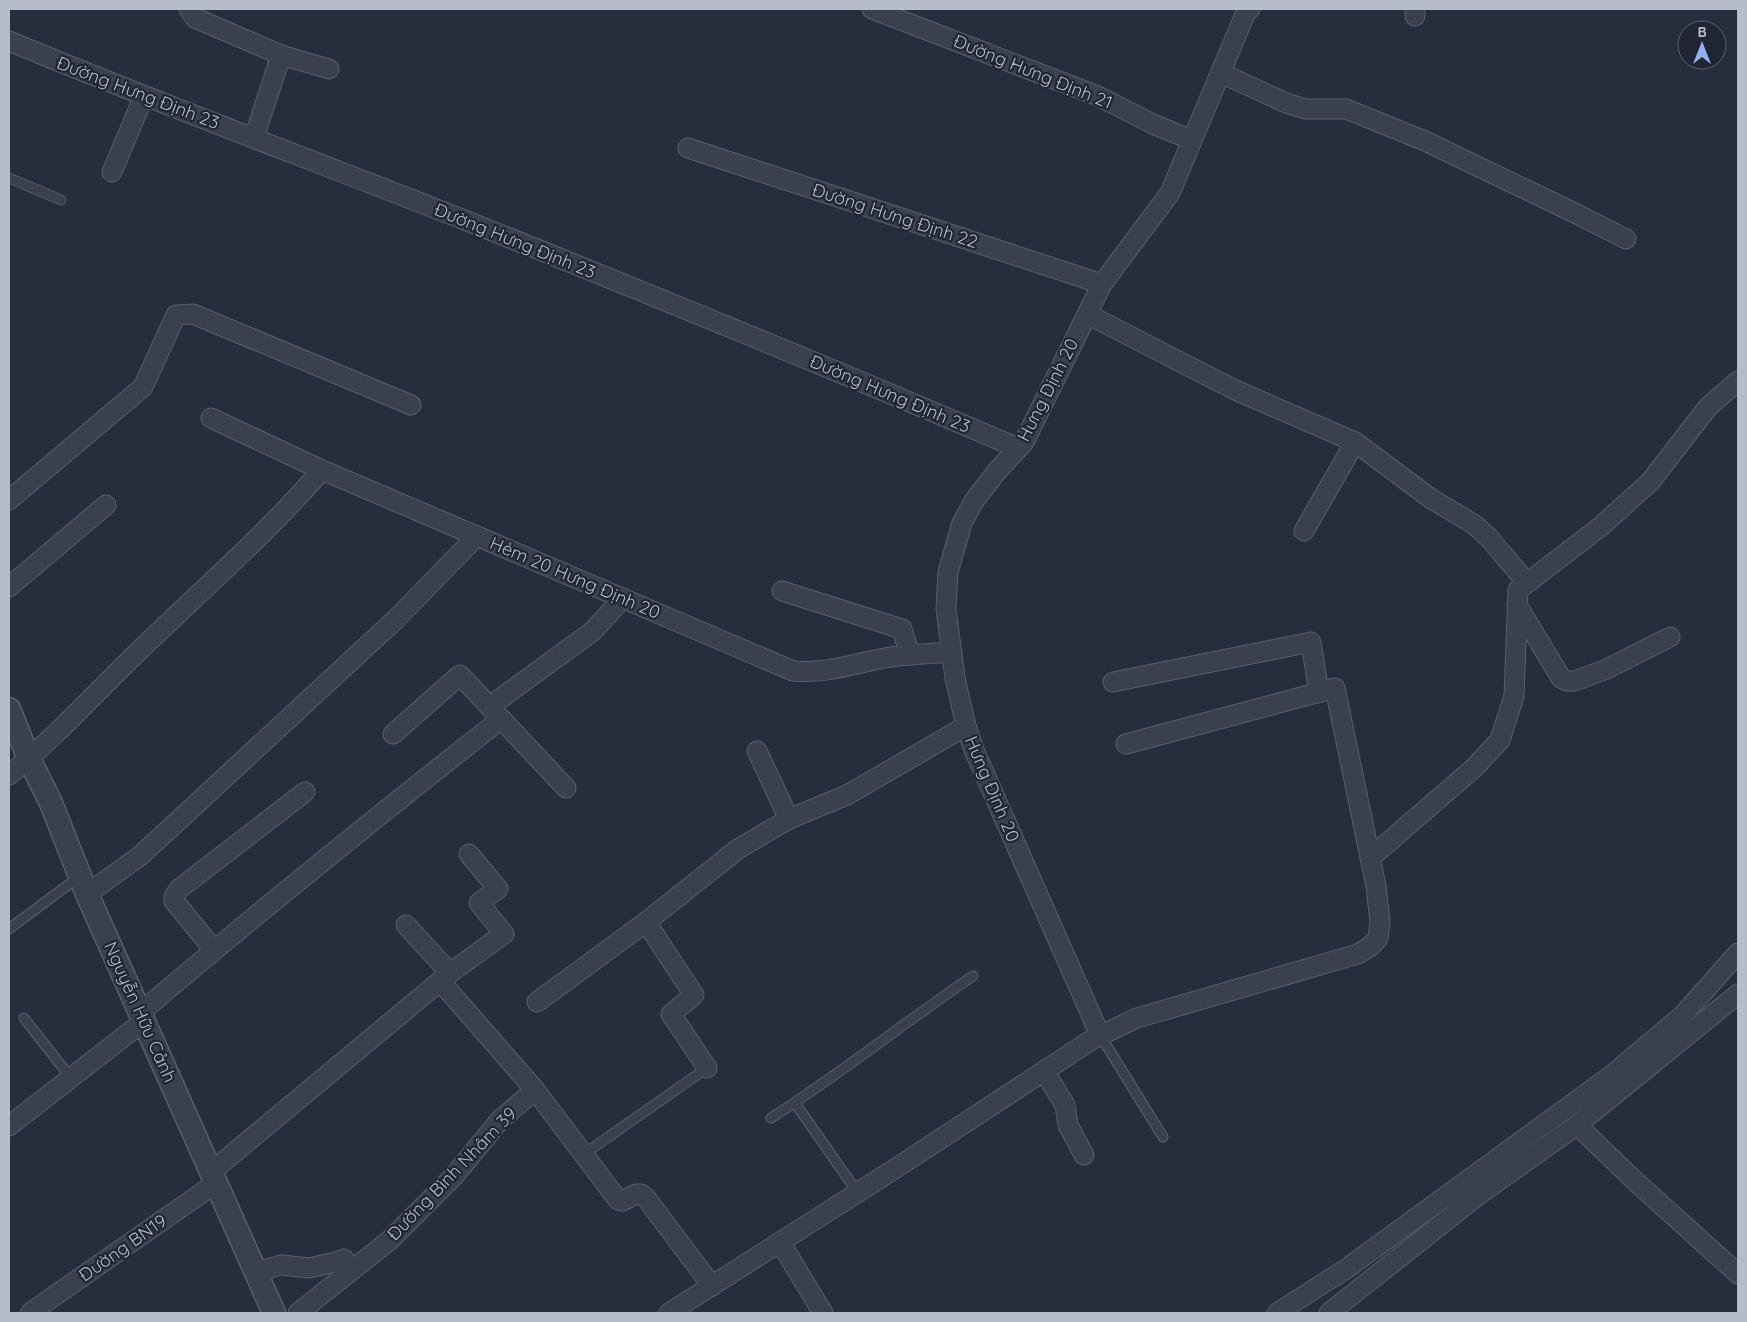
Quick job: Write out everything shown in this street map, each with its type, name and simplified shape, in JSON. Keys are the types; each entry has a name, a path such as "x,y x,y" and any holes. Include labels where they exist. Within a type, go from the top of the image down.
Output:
{"street":[{"path":"189,9 195,18 281,55 329,69"},
{"name":"Đường Hưng Định 21","path":"872,9 913,16 1098,96 1155,125 1192,140"},
{"name":"Hưng Định 20","path":"1100,1035 974,750 966,726 955,678 946,609 948,572 959,530 974,502 998,470 1024,442 1102,284 1170,192 1246,12 1250,9"},
{"name":"Đường Hưng Định 23","path":"9,42 466,221 861,380 1018,448"},
{"path":"254,138 281,55"},
{"path":"1221,73 1286,104 1305,109 1346,109 1425,141 1579,214 1626,239"},
{"path":"112,172 144,96"},
{"name":"Đường Hưng Định 22","path":"688,148 1102,284"},
{"path":"9,500 143,387 176,315 193,314 411,405"},
{"path":"1087,314 1233,389 1355,442 1430,498 1475,525 1490,538 1527,583"},
{"path":"1370,858 1475,767 1500,740 1514,696 1518,590 1600,526 1650,482 1708,407 1738,381"},
{"name":"Hẻm 20 Hưng Định 20","path":"211,418 322,470 792,671 832,670 885,658 952,652"},
{"path":"1304,531 1355,442"},
{"path":"9,775 29,759 127,662 288,509 322,470"},
{"path":"9,587 106,505"},
{"path":"83,885 140,856 395,620 477,536"},
{"path":"782,591 902,629 910,655"},
{"path":"9,1126 71,1078 142,1017 214,950 334,851 593,631 623,598"},
{"path":"1518,605 1560,678 1566,681 1574,681 1607,668 1670,637"},
{"path":"1113,682 1311,642 1320,692"},
{"path":"393,734 460,675 566,788"},
{"path":"669,1313 858,1193 1100,1035 1137,1018 1358,954 1371,946 1378,938 1380,922 1376,886 1335,688 1126,744"},
{"name":"Nguyễn Hữu Cảnh","path":"9,709 29,759 51,803 83,885 274,1313"},
{"path":"537,1002 646,922 738,849 788,819 847,795 966,726"},
{"path":"757,751 788,819"},
{"path":"214,950 174,901 174,896 179,889 305,792"},
{"name":"Đường BN19","path":"30,1313 213,1177 445,977 504,934 479,903 498,889 470,854"},
{"path":"646,922 694,995 670,1014 706,1068"},
{"path":"406,925 445,977 536,1090 618,1200 623,1201 636,1194 641,1194 646,1198 712,1286"},
{"path":"1277,1313 1346,1269 1411,1223 1612,1075 1682,1015 1738,952"},
{"path":"1329,1313 1477,1196 1576,1125 1738,994"},
{"path":"1044,1071 1065,1105 1068,1125 1084,1155"},
{"name":"Đường Bình Nhâm 39","path":"298,1313 390,1240 437,1194 500,1120 536,1090"},
{"path":"1576,1125 1738,1274"},
{"path":"780,1242 823,1313"},
{"path":"256,1272 281,1265 309,1268 344,1259"}],"lane":[{"path":"9,178 61,200"},
{"path":"9,929 83,885"},
{"path":"771,1118 973,976"},
{"path":"24,1018 71,1078"},
{"path":"1100,1035 1163,1137"},
{"path":"584,1154 706,1068"},
{"path":"794,1103 858,1193"}]}
